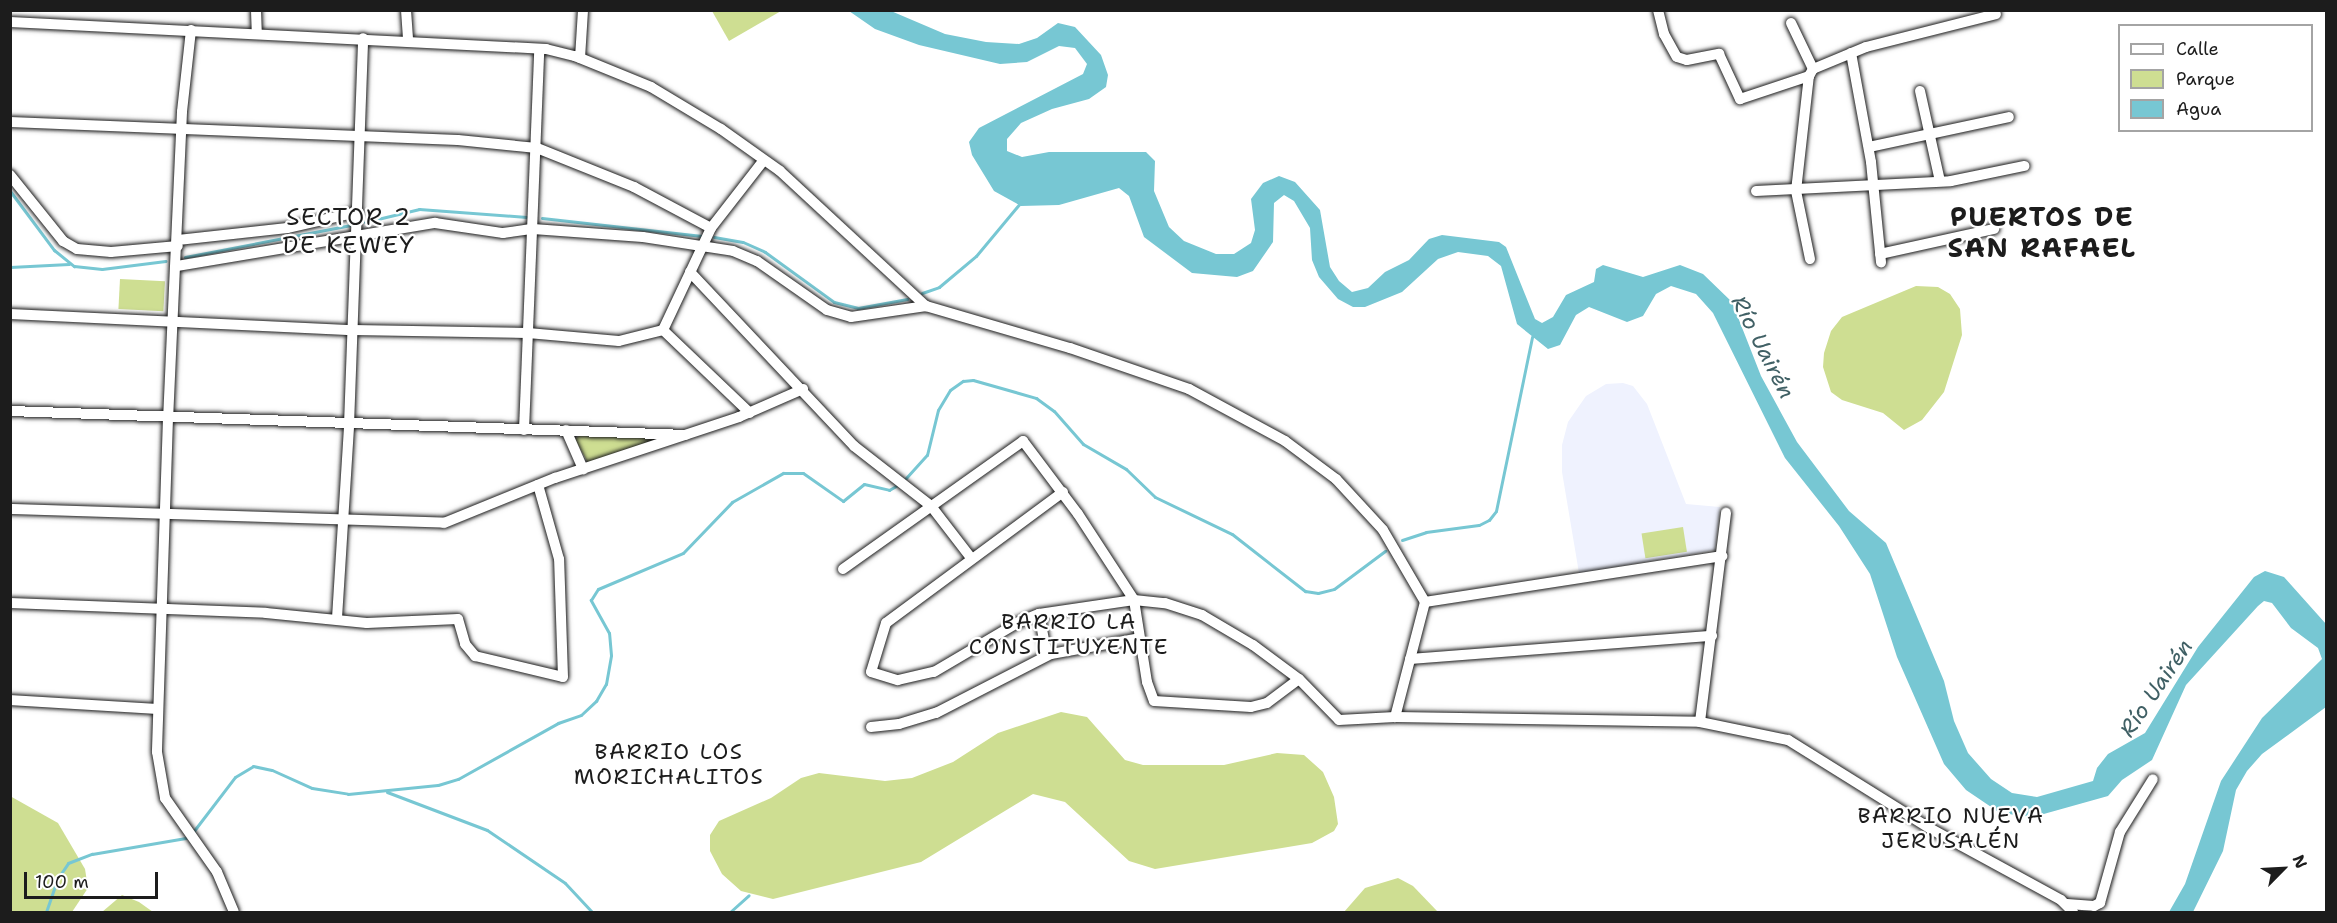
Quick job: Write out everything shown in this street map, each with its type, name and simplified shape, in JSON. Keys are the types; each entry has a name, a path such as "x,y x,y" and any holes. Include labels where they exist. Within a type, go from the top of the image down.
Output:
{"street":[{"path":"256,10 257,33"},
{"path":"406,10 408,41"},
{"path":"580,58 583,10"},
{"path":"1658,10 1664,34 1677,57 1687,60 1719,54 1740,99 1811,73 1851,53 1996,14"},
{"path":"10,22 363,38 539,49 580,58 665,94 764,160 926,306 1070,348 1178,385 1253,422 1314,462 1356,499 1396,549 1425,602 1395,717"},
{"path":"1791,23 1811,73 1797,188 1810,259"},
{"path":"190,30 182,130 168,418 157,709 159,774 165,798 217,872 234,912"},
{"path":"337,618 349,425 363,38"},
{"path":"524,430 537,148 539,49"},
{"path":"1851,53 1875,185 1880,258 1994,229"},
{"path":"1920,92 1940,181"},
{"path":"1869,147 2009,117"},
{"path":"10,122 360,136 537,148 634,187 711,228"},
{"path":"663,330 711,228 764,160"},
{"path":"1756,191 1940,181 2024,166"},
{"path":"10,175 58,236 77,249 111,252 287,228 358,212"},
{"path":"177,266 425,223 503,233 533,229 643,237 703,246 733,251 757,261 814,302 839,314 879,315 926,306"},
{"path":"690,272 865,455 931,506 971,558"},
{"path":"10,314 353,330 528,333 619,341 663,330"},
{"path":"663,330 750,413"},
{"path":"10,509 444,523 538,485 750,413 803,389"},
{"path":"10,411 349,425 689,435"},
{"path":"566,430 583,469"},
{"path":"843,569 1023,441 1063,492 1134,600 1149,692 1159,704 1251,707 1267,703 1299,680"},
{"path":"10,603 162,612 337,618 367,623 458,619 465,644 475,656 563,676 559,560 538,485"},
{"path":"1063,492 886,623 871,672 898,680 934,672 1019,622 1040,614 1134,600 1165,603 1202,615 1235,633 1299,680 1339,720 1395,717 1700,722 1762,733 1802,746 1931,828 2070,908 2094,906 2100,903 2120,832 2153,779"},
{"path":"1700,722 1726,513"},
{"path":"1425,602 1722,556"},
{"path":"1040,614 1047,655"},
{"path":"1410,659 1712,636"},
{"path":"871,727 900,724 936,713 1047,655 1140,638"},
{"path":"10,699 157,709"}],"shaded area":[{"path":"1623,383 1633,386 1647,404 1686,504 1720,507 1715,550 1579,573 1562,472 1562,445 1568,422 1586,396 1606,384"}],"green space":[{"path":"712,11 781,11 729,41"},
{"path":"120,279 165,281 163,311 118,309"},
{"path":"1916,286 1938,287 1950,294 1960,309 1962,335 1944,392 1922,420 1904,430 1883,413 1842,400 1831,392 1823,367 1824,353 1831,331 1842,317"},
{"path":"579,436 653,437 654,440 588,463 575,439"},
{"path":"1683,527 1687,552 1645,558 1642,534"},
{"path":"1061,712 1087,717 1125,760 1143,765 1224,765 1277,753 1304,755 1323,772 1334,797 1338,824 1334,831 1312,843 1155,869 1129,861 1065,802 1033,794 921,862 773,899 741,891 722,874 710,851 710,835 719,821 771,798 801,778 819,773 885,781 912,778 953,762 998,733"},
{"path":"10,796 58,823 85,869 88,888 72,912 11,912"},
{"path":"1398,878 1413,886 1438,912 1344,912 1365,888"},
{"path":"122,895 139,902 153,912 102,912"}],"water":[{"path":"849,11 891,11 945,34 986,42 1019,44 1037,38 1058,23 1075,27 1101,55 1108,75 1106,87 1089,99 1052,109 1021,123 1007,139 1007,151 1022,157 1049,152 1146,152 1155,161 1154,191 1169,227 1184,241 1216,254 1234,254 1251,243 1255,230 1251,199 1263,183 1279,176 1295,182 1320,210 1330,267 1339,281 1352,292 1368,288 1385,272 1409,260 1429,239 1442,235 1499,242 1506,247 1535,319 1542,323 1553,317 1566,295 1594,282 1596,269 1603,265 1643,277 1680,265 1703,274 1732,302 1761,376 1797,442 1849,511 1886,543 1944,681 1954,721 1968,753 1991,779 2012,793 2037,797 2093,781 2097,768 2108,754 2145,733 2198,647 2254,577 2265,571 2284,577 2326,624 2326,707 2262,754 2247,771 2236,790 2223,851 2193,912 2169,912 2185,884 2221,781 2262,718 2322,659 2318,648 2291,628 2272,603 2264,601 2258,606 2186,685 2152,760 2122,780 2108,796 2033,817 2000,813 1966,790 1944,764 1897,657 1870,574 1839,526 1785,458 1713,313 1696,294 1671,286 1656,294 1643,316 1627,322 1589,307 1576,315 1560,345 1548,349 1517,324 1501,266 1488,256 1458,252 1438,259 1402,292 1365,307 1353,307 1338,299 1319,277 1312,260 1310,228 1294,201 1284,195 1274,203 1273,242 1253,271 1237,277 1192,273 1144,237 1129,196 1119,188 1059,205 1021,206 994,191 972,155 969,142 979,128 1083,74 1087,64 1075,48 1059,46 1027,62 1000,64 919,45 875,29"}],"waterway":[{"path":"10,191 54,250 74,266 102,269 165,261"},
{"path":"922,293 939,287 976,256 1021,202"},
{"path":"365,222 419,209 527,217"},
{"path":"542,218 702,236"},
{"path":"185,257 351,225"},
{"path":"714,237 743,242 765,252 834,302 858,308 907,299"},
{"path":"10,267 69,264"},
{"path":"1402,540 1426,532 1479,525 1489,520 1496,511 1532,337"},
{"path":"906,478 927,455 938,410 950,390 963,381 973,380 1036,398 1054,411 1083,444 1126,469 1155,497 1232,534 1305,591 1318,593 1334,589 1385,551"},
{"path":"193,832 235,777 253,766 272,770 312,788 348,794 438,785 458,779 558,723 581,715 596,701 606,684 611,655 609,633 591,600 598,589 683,553 732,502 783,473 803,473 843,501 864,484 889,490 896,486"},
{"path":"387,792 487,830 565,883 592,912"},
{"path":"46,912 58,878 68,863 92,854 186,838"},
{"path":"730,912 749,895"}],"district":[{"name":"SECTOR 2 DE KEWEY","path":"349,232"},
{"name":"PUERTOS DE SAN RAFAEL","path":"2042,232"},
{"name":"BARRIO LA CONSTITUYENTE","path":"1069,634"},
{"name":"BARRIO LOS MORICHALITOS","path":"669,764"},
{"name":"BARRIO NUEVA JERUSALÉN","path":"1951,828"}],"water label":[{"name":"Río Uairén","path":"1763,347"},
{"name":"Río Uairén","path":"2156,688"}]}
